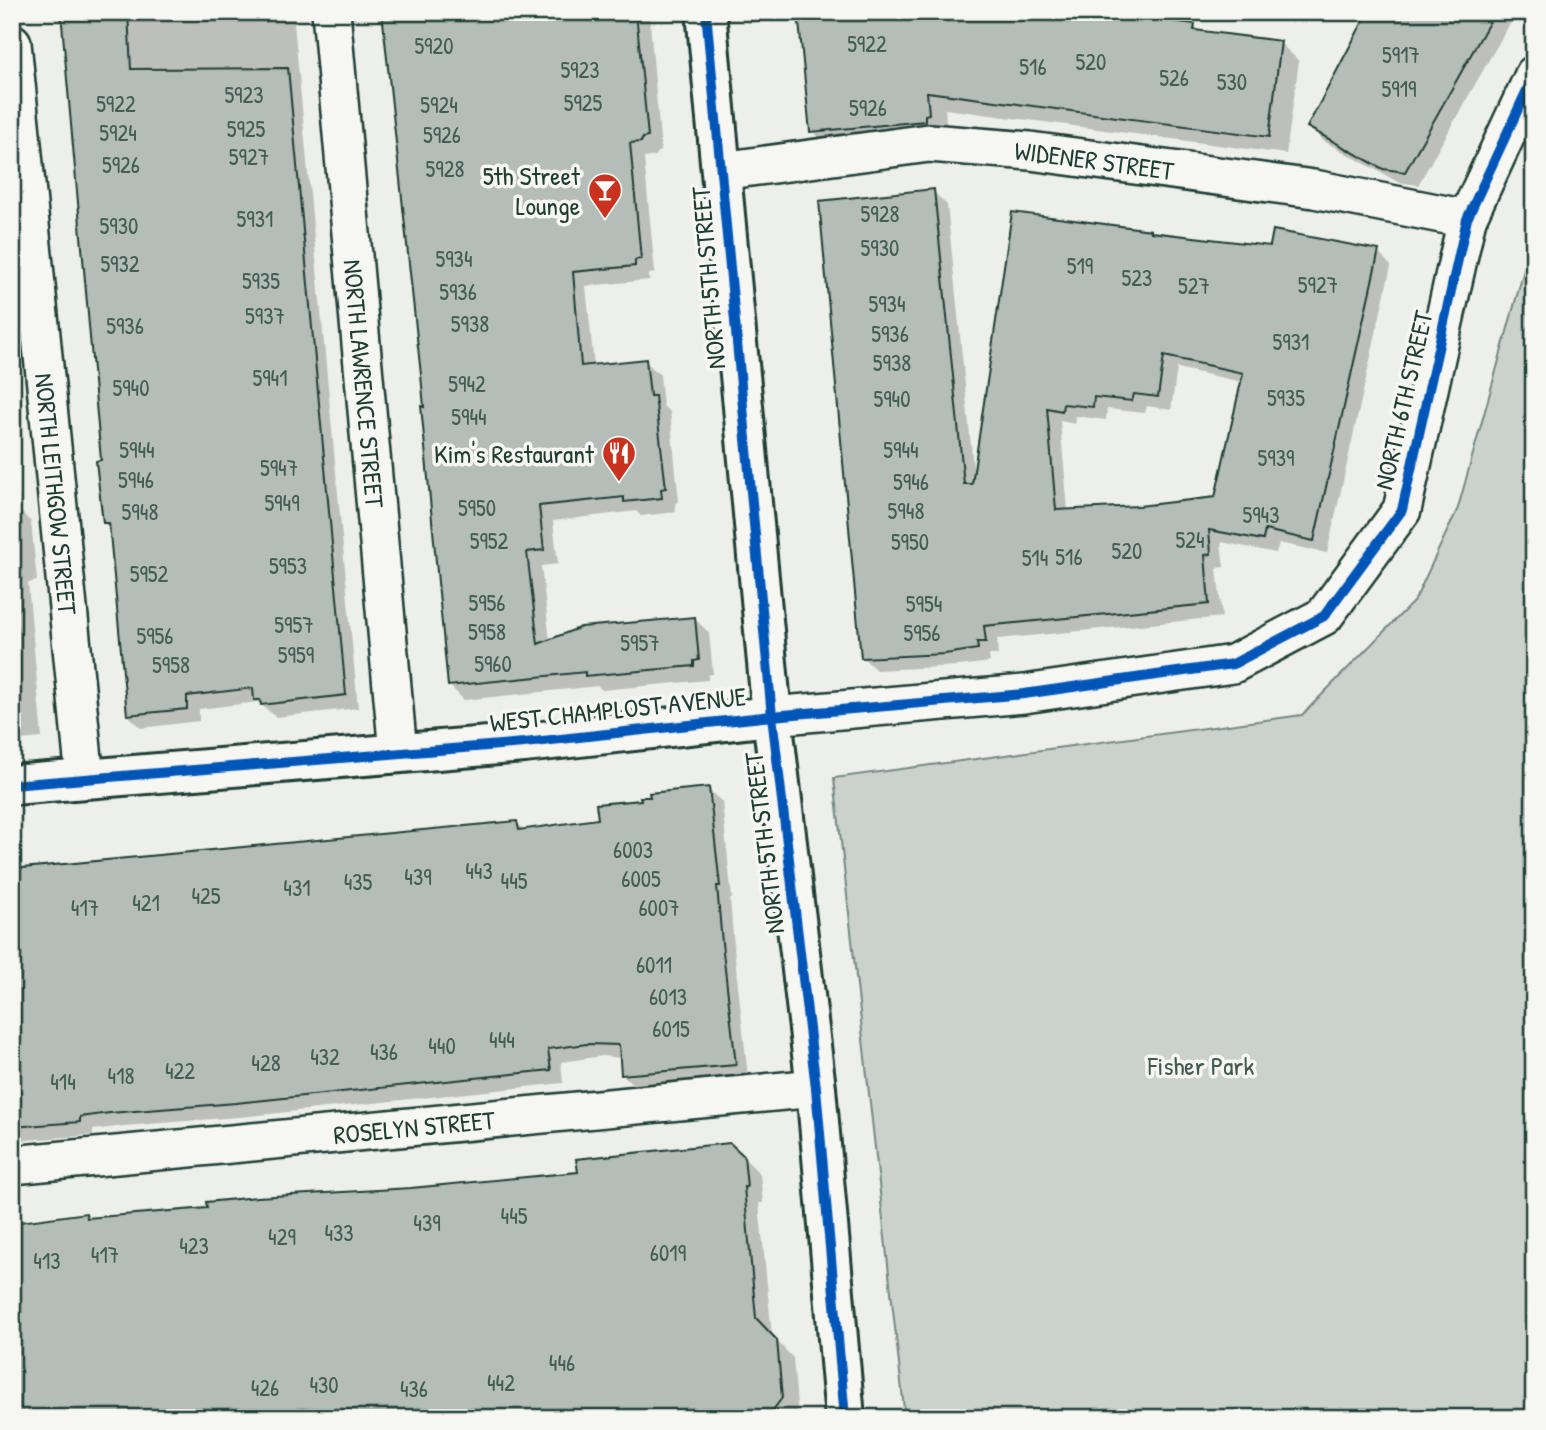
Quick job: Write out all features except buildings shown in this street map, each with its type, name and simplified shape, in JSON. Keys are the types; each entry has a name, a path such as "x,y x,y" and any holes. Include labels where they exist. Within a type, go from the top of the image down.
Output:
{"street":[{"name":"NORTH LAWRENCE STREET","path":"331,12 398,753"},
{"name":"NORTH 5TH STREET","path":"706,12 772,716 816,1088 845,1418"},
{"name":"NORTH LEITHGOW STREET","path":"12,43 85,779"},
{"name":"NORTH 6TH STREET","path":"1226,664 1233,664 1324,616 1402,510 1467,219 1534,75"},
{"name":"WIDENER STREET","path":"721,171 929,143 1030,151 1314,189 1467,219"},
{"name":"WEST CHAMPLOST AVENUE","path":"12,785 524,743 772,716 1024,694 1226,664"},
{"name":"ROSELYN STREET","path":"12,1165 816,1088"}],"green space":[{"name":"Fisher Park","path":"1534,234 1534,1418 905,1418 834,778 1302,715 1415,600 1458,508"}],"cycle path":[{"path":"706,12 772,716 816,1088 845,1418"},
{"path":"12,785 524,743 772,716 1024,694 1233,664 1324,616 1402,510 1467,219 1534,75"}],"place":[{"name":"5th Street Lounge","path":"605,220"},
{"name":"Kim's Restaurant","path":"619,483"}]}
